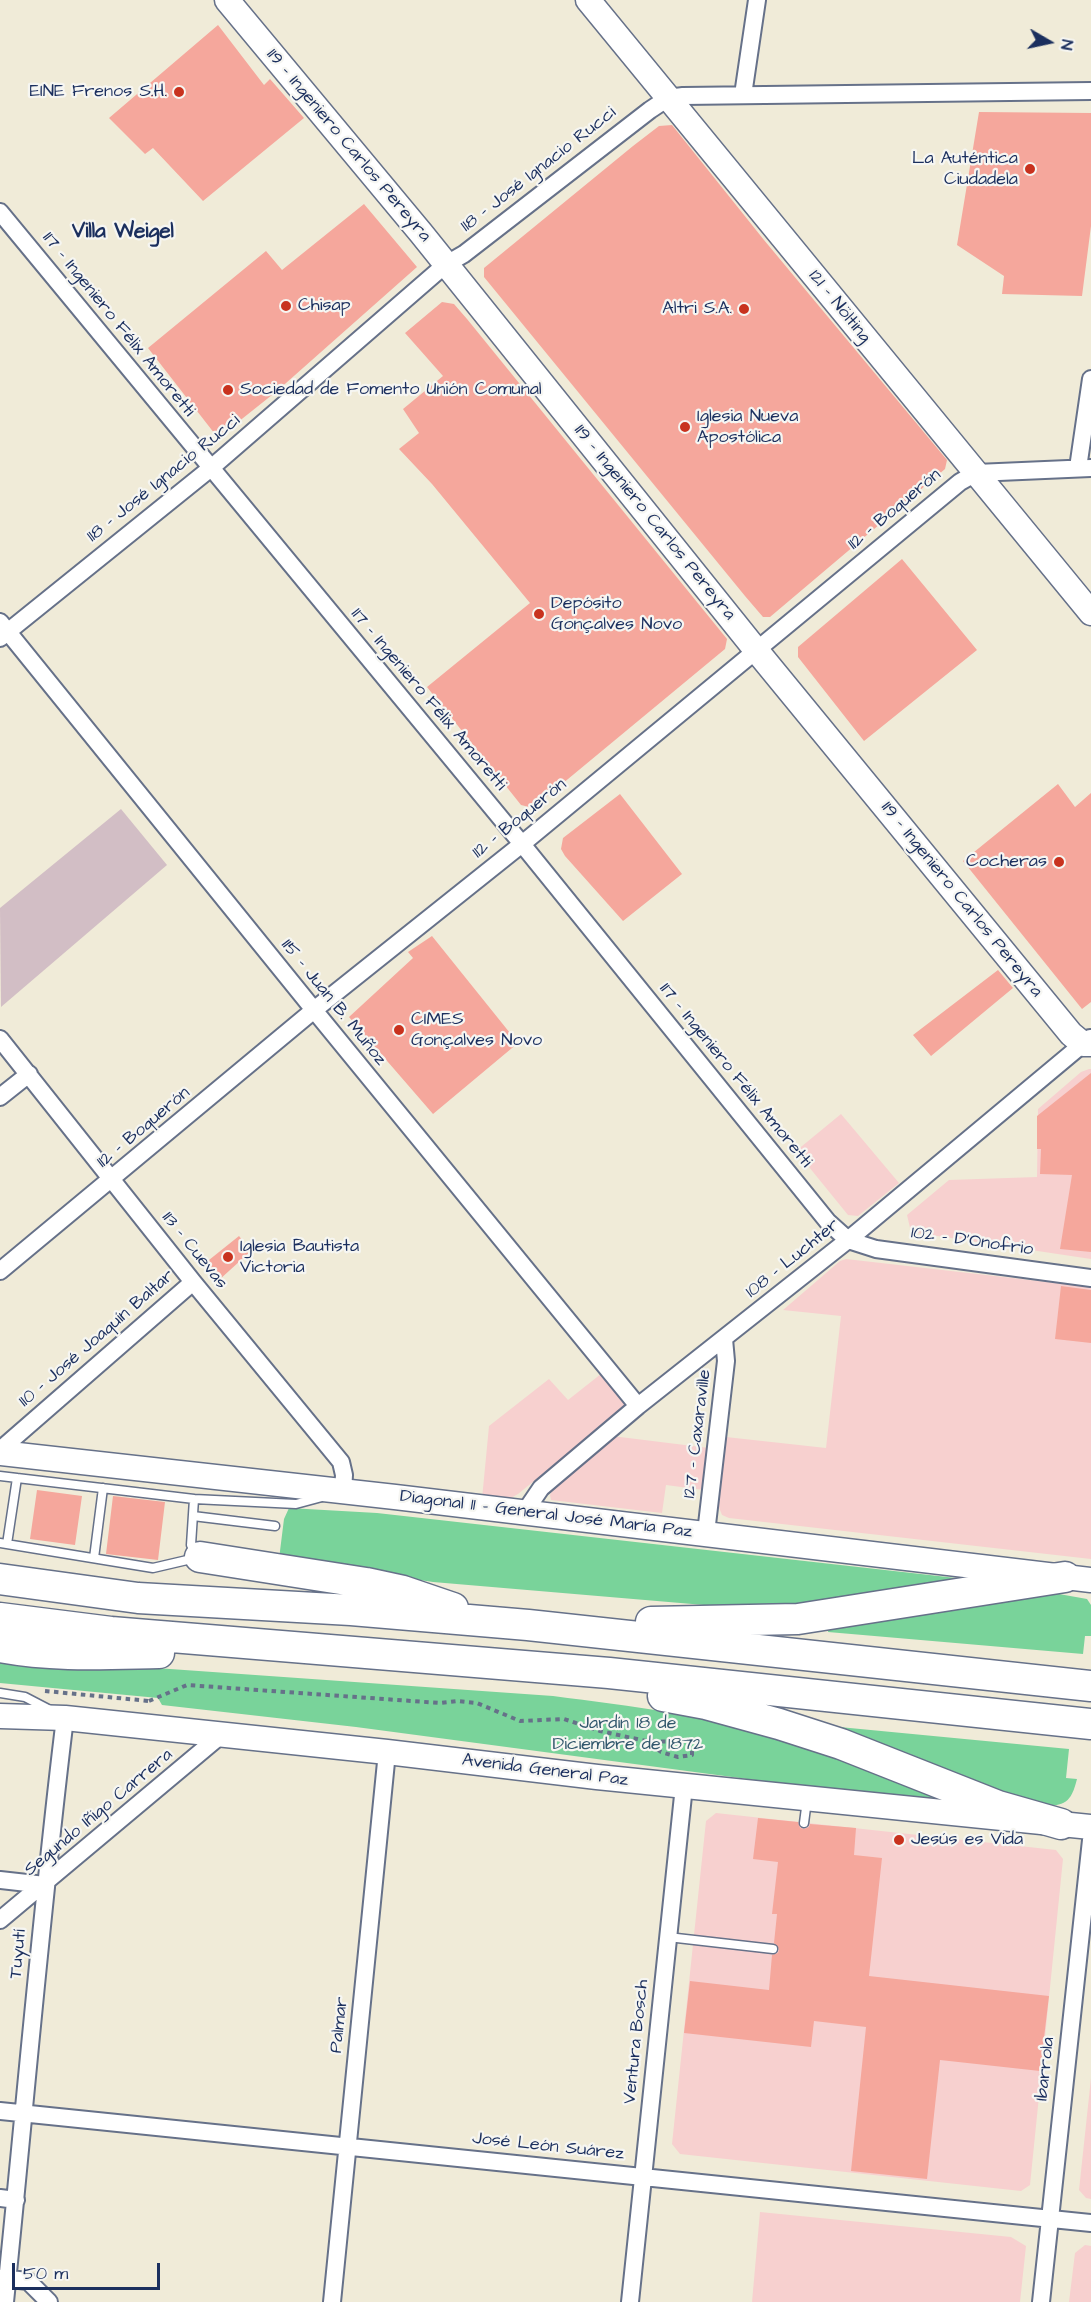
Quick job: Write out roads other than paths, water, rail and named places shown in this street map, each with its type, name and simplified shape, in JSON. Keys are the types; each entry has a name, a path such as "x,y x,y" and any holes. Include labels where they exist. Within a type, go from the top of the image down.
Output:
{"highway":[{"path":"200,1557 403,1591 495,1623"},
{"path":"528,1625 798,1619 1078,1578"},
{"path":"0,1579 138,1598 351,1610 528,1625 1089,1686"},
{"path":"0,1618 111,1632 495,1663 707,1683 1086,1724"},
{"path":"0,1647 21,1651 108,1654 308,1648"},
{"path":"495,1663 706,1704 779,1724 841,1744 987,1802 1061,1824"}],"street":[{"name":"119 - Ingeniero Carlos Pereyra","path":"227,0 446,265 756,650 1071,1034 1088,1042"},
{"name":"121 - Nölting","path":"588,0 1091,613"},
{"path":"743,95 757,0"},
{"path":"668,98 1091,91"},
{"name":"118 - José Ignacio Rucci","path":"3,631 211,468 446,265 464,254 668,98"},
{"name":"117 - Ingeniero Félix Amoretti","path":"0,212 522,844 828,1222 848,1240"},
{"path":"976,473 1084,468 1091,379"},
{"name":"112 - Boquerón","path":"0,1271 314,1010 522,844 960,482 976,473"},
{"name":"115 - Juan B. Muñoz","path":"3,631 638,1406"},
{"name":"113 - Cuevas","path":"0,1039 193,1282 341,1462 344,1475 343,1492"},
{"name":"108 - Luchter","path":"524,1513 541,1488 638,1406 848,1240 1088,1042"},
{"path":"0,1097 29,1074"},
{"name":"102 - D'Onofrio","path":"848,1240 876,1249 1091,1278"},
{"name":"110 - José Joaquín Baltar","path":"0,1451 193,1282"},
{"name":"127 - Caxaraville","path":"706,1533 726,1361 724,1339"},
{"name":"Diagonal 11 - General José María Paz","path":"0,1451 1078,1578"},
{"name":"Avenida General Paz","path":"0,1716 65,1718 684,1786 1091,1827"},
{"name":"Tuyutí","path":"5,2302 8,2199 25,2114 45,1885 65,1718"},
{"name":"Segundo Iñigo Carrera","path":"0,1920 45,1885 221,1735"},
{"name":"Palmar","path":"332,2302 387,1752"},
{"name":"Ventura Bosch","path":"630,2302 684,1786"},
{"name":"Ibarrola","path":"1041,2302 1091,1840"},
{"path":"0,1880 45,1885"},
{"name":"José León Suárez","path":"0,2111 1091,2223"},
{"path":"4,2279 28,2281 49,2302"}],"lane":[{"path":"0,1476 194,1499 296,1503 343,1492"},
{"path":"17,1478 3,1544 153,1568 200,1557 191,1545 194,1499"},
{"path":"94,1558 104,1488"},
{"path":"193,1516 274,1526"},
{"path":"0,1693 25,1697 65,1718"},
{"path":"804,1823 807,1798"},
{"path":"668,1936 773,1948"}],"place":[{"name":"EINE Frenos S.H.","path":"179,92"},
{"name":"La Auténtica Ciudadela","path":"1030,169"},
{"name":"Chisap","path":"286,306"},
{"name":"Altri S.A.","path":"744,309"},
{"name":"Sociedad de Fomento Unión Comunal","path":"228,390"},
{"name":"Iglesia Nueva Apostólica","path":"685,427"},
{"name":"Depósito Gonçalves Novo","path":"539,614"},
{"name":"Cocheras","path":"1059,862"},
{"name":"CIMES Gonçalves Novo","path":"399,1030"},
{"name":"Iglesia Bautista Victoria","path":"228,1257"},
{"name":"Jesús es Vida","path":"899,1840"}],"district":[{"name":"Villa Weigel","path":"123,233"}],"park label":[{"name":"Jardín 18 de Diciembre de 1872","path":"628,1734"}]}
